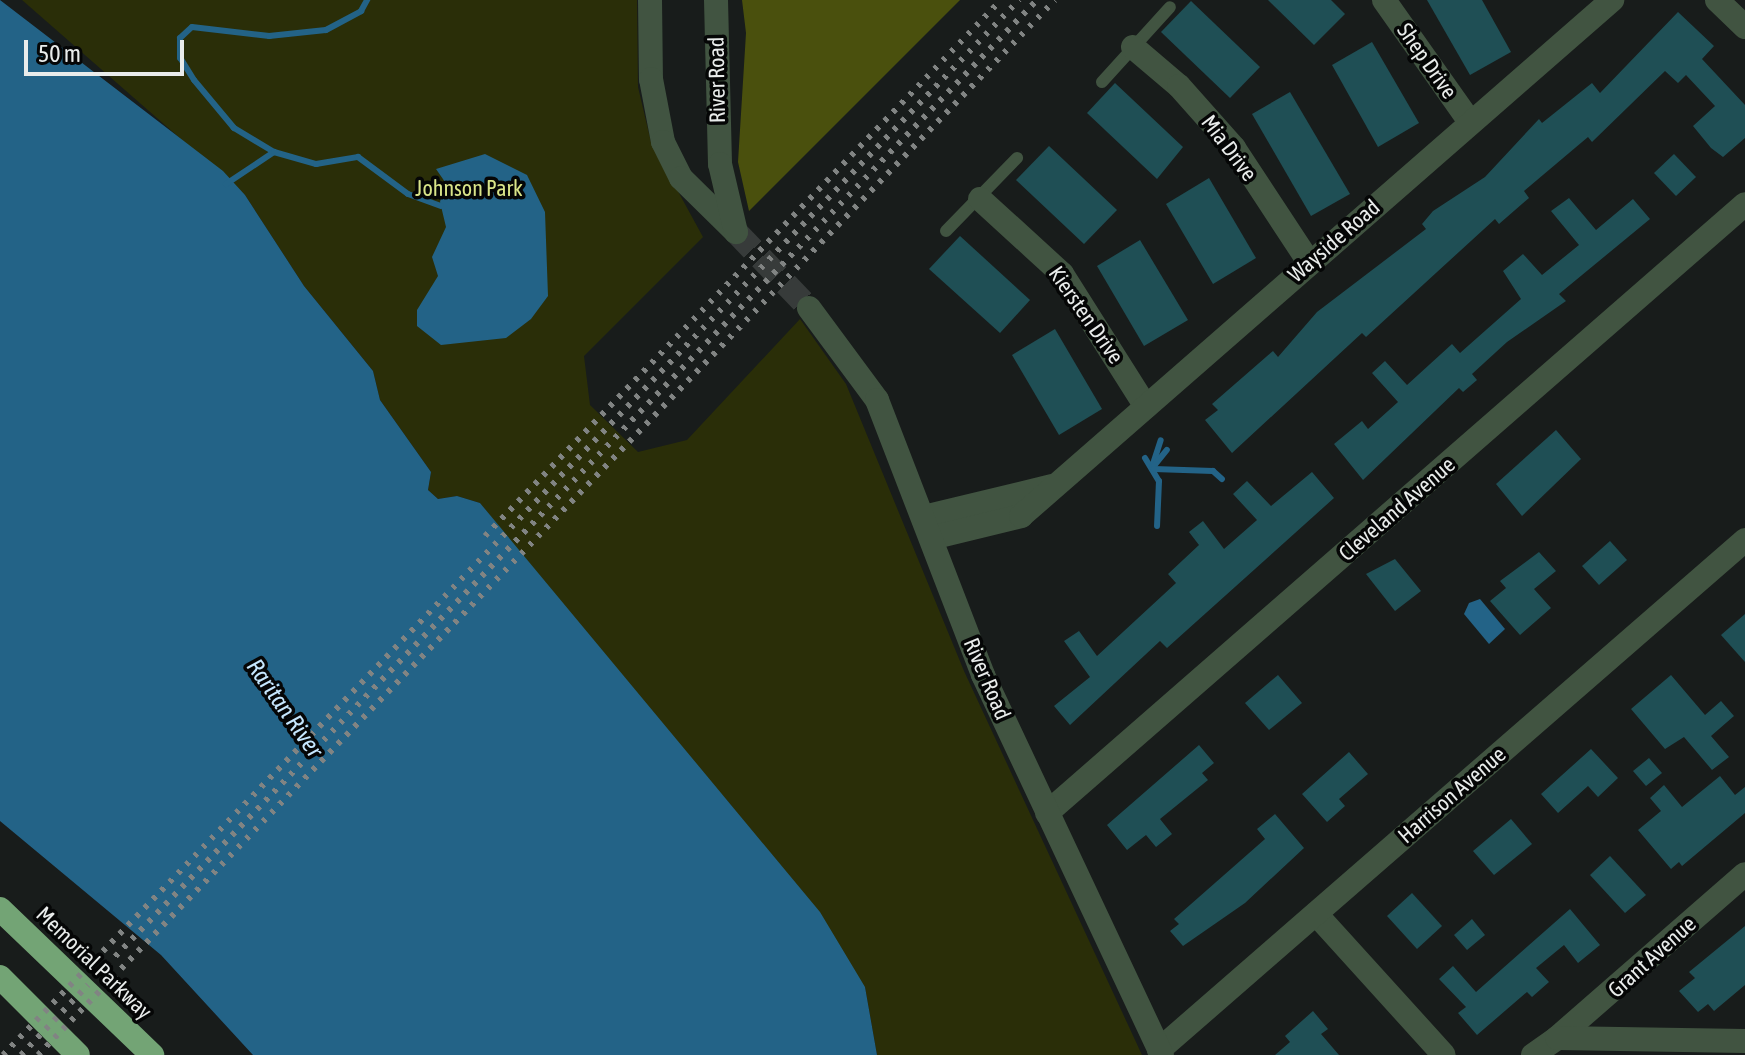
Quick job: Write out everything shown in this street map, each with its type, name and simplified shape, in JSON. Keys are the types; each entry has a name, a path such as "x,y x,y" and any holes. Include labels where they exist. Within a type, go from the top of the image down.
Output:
{"highway":[{"name":"Memorial Parkway","path":"0,909 152,1055"},
{"path":"0,977 78,1055"}],"street":[{"name":"River Road","path":"650,0 651,79 663,142 681,178 736,232 720,164 716,0"},
{"name":"Shep Drive","path":"1384,0 1470,122"},
{"name":"Wayside Road","path":"927,528 1021,516 1612,0"},
{"path":"1717,0 1745,27"},
{"name":"Mia Drive","path":"1133,47 1234,148 1309,262"},
{"name":"Kiersten Drive","path":"980,199 1062,274 1146,407"},
{"name":"Cleveland Avenue","path":"1047,813 1745,204"},
{"name":"River Road","path":"809,308 877,400 983,675 1160,1052"},
{"name":"Harrison Avenue","path":"1160,1052 1745,540"},
{"name":"Grant Avenue","path":"1533,1055 1557,1038 1745,874"},
{"path":"1316,914 1444,1055"},
{"path":"1557,1038 1745,1041"}],"lane":[{"path":"1102,82 1170,7"},
{"path":"946,231 1017,158"}],"green space":[{"name":"Johnson Park","path":"22,0 637,0 638,87 651,142 703,237 584,356 590,405 638,452 687,440 800,319 846,384 964,671 1142,1055 877,1055 865,987 731,805 650,715 480,503 457,496 438,499 428,490 431,472 380,400 373,371 304,286 245,195"},
{"path":"742,0 960,0 749,211 738,162 746,33"}],"water":[{"name":"Raritan River","path":"0,0 223,171 245,195 304,286 373,371 380,400 431,472 428,490 438,499 457,496 480,503 820,912 865,987 877,1055 253,1055 161,955 0,821"},
{"path":"485,154 527,175 545,212 548,296 531,319 506,338 441,345 417,326 417,310 438,276 432,257 446,227 440,202 445,182 436,169"},
{"path":"1480,599 1505,629 1489,644 1464,614 1469,603"}],"building":[{"path":"1268,0 1331,0 1345,14 1314,45"},
{"path":"1427,0 1482,0 1511,52 1470,75"},
{"path":"1191,1 1260,67 1230,98 1161,32"},
{"path":"1678,12 1714,46 1702,59 1745,105 1745,138 1723,157 1711,148 1693,126 1715,106 1686,75 1678,83 1665,71 1592,142 1588,137 1524,191 1529,198 1499,224 1495,219 1366,337 1362,333 1232,453 1205,420 1218,410 1212,404 1273,351 1278,357 1317,312 1426,229 1422,224 1433,211 1485,177 1539,119 1542,123 1592,83 1600,93"},
{"path":"1372,42 1419,123 1378,147 1332,65"},
{"path":"1115,83 1183,147 1157,179 1087,113"},
{"path":"1290,92 1350,194 1311,216 1252,114"},
{"path":"1049,146 1117,210 1084,244 1016,180"},
{"path":"1674,154 1696,177 1676,196 1654,173"},
{"path":"1209,178 1256,258 1213,284 1166,204"},
{"path":"1569,198 1596,230 1633,199 1650,219 1559,294 1566,301 1507,342 1472,374 1477,380 1463,392 1459,388 1363,480 1334,444 1362,421 1368,429 1398,402 1372,373 1385,361 1407,385 1452,344 1460,353 1521,299 1503,271 1523,254 1542,275 1579,245 1551,211"},
{"path":"960,236 1030,300 1000,333 929,269"},
{"path":"1140,240 1188,320 1144,346 1097,266"},
{"path":"1055,329 1102,409 1059,435 1012,355"},
{"path":"1556,430 1581,459 1522,516 1496,484"},
{"path":"1312,472 1334,498 1167,648 1160,641 1070,725 1054,706 1090,677 1064,641 1079,631 1097,656 1176,583 1168,574 1199,545 1189,532 1203,521 1224,549 1257,520 1233,494 1247,481 1271,506"},
{"path":"1610,541 1627,560 1599,585 1582,566"},
{"path":"1539,552 1556,571 1534,589 1551,608 1520,635 1490,601 1506,588 1500,581"},
{"path":"1395,559 1421,591 1395,611 1366,574"},
{"path":"1745,614 1745,662 1721,635"},
{"path":"1278,675 1302,703 1269,730 1245,703"},
{"path":"1671,675 1705,715 1721,701 1734,716 1711,736 1729,757 1712,770 1684,737 1665,749 1631,709"},
{"path":"1199,745 1214,763 1202,773 1208,780 1160,819 1172,834 1156,847 1146,835 1127,850 1107,825"},
{"path":"1591,749 1618,778 1598,797 1588,786 1558,813 1541,794"},
{"path":"1349,752 1368,774 1339,799 1345,806 1327,822 1302,794"},
{"path":"1649,758 1662,773 1646,786 1633,771"},
{"path":"1720,776 1735,795 1745,787 1745,813 1682,866 1679,862 1671,869 1638,830 1661,811 1650,798 1664,785 1682,807"},
{"path":"1275,814 1304,848 1245,903 1183,946 1170,931 1179,924 1174,919 1265,839 1257,829"},
{"path":"1511,819 1532,844 1494,875 1473,851"},
{"path":"1610,856 1646,895 1625,913 1590,875"},
{"path":"1412,893 1442,926 1417,949 1387,916"},
{"path":"1570,909 1600,945 1578,963 1564,945 1536,968 1549,982 1532,997 1527,992 1477,1035 1458,1013 1466,1007 1439,979 1453,966 1476,992"},
{"path":"1472,919 1485,935 1467,950 1454,935"},
{"path":"1745,926 1745,985 1714,1011 1708,1004 1698,1012 1679,991 1695,978 1689,972"},
{"path":"1313,1011 1328,1029 1321,1034 1339,1055 1275,1055 1290,1042 1285,1036"}],"waterway":[{"path":"274,152 234,128 194,80 180,58 180,38 192,27 269,36 326,30 361,11 367,0"},
{"path":"226,184 274,152 316,164 358,157 408,194 441,206"},
{"path":"1152,467 1161,440"},
{"path":"1153,467 1167,450"},
{"path":"1145,458 1159,481 1157,526"},
{"path":"1154,469 1213,471 1222,479"}],"tunnel":[{"path":"736,232 809,308"}],"railway":[{"path":"485,536 1001,0"},
{"path":"3,1055 1019,0"},
{"path":"107,965 1037,0"},
{"path":"38,1055 1055,0"},
{"path":"21,1055 88,985"}]}
